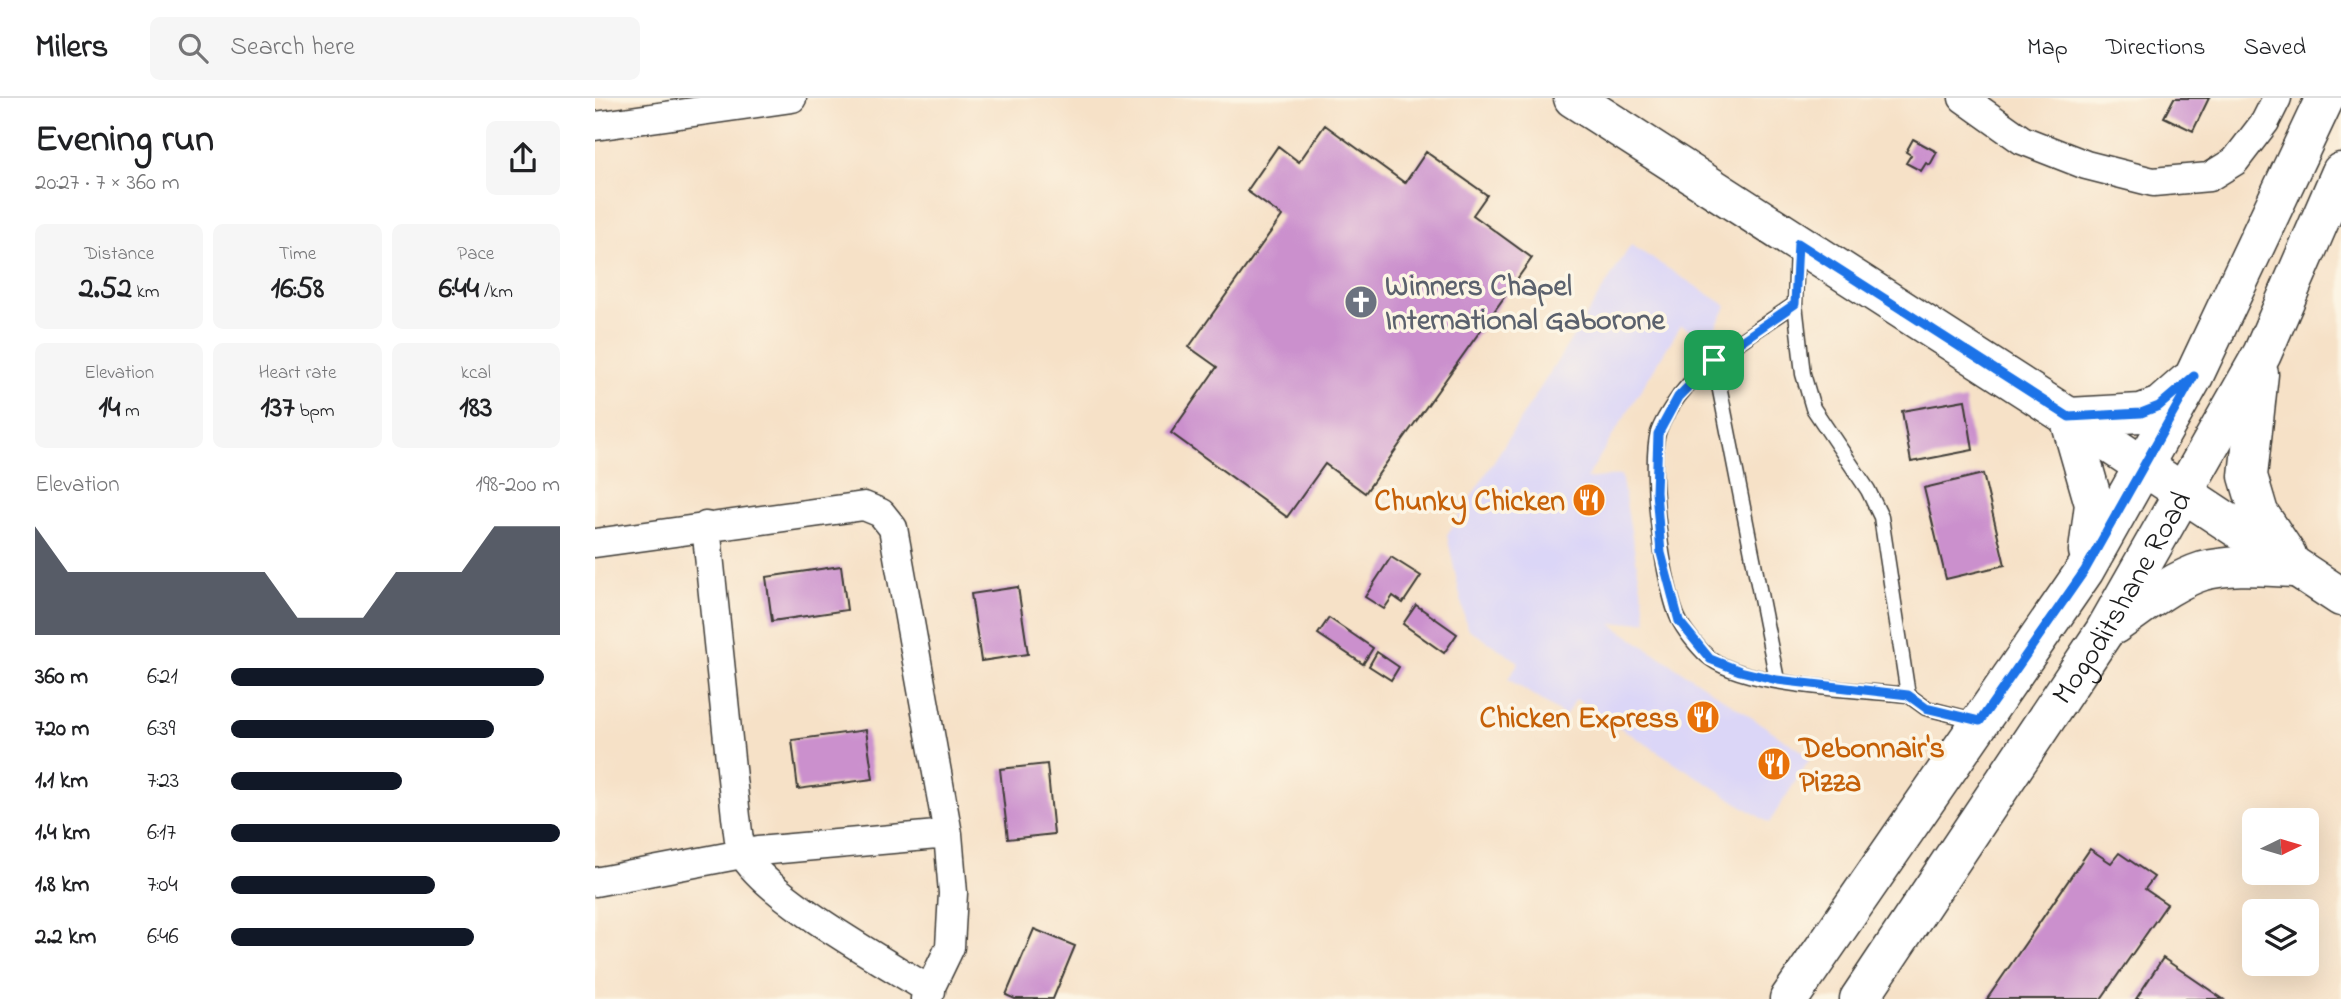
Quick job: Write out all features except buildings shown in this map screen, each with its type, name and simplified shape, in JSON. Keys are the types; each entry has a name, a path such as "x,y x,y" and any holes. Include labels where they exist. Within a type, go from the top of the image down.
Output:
{"main road":[{"path":"1573,98 1610,110 1798,243 2069,417 2341,597"},
{"name":"Mogoditshane Road","path":"1789,999 2085,570 2194,376 2325,98"},
{"name":"Mogoditshane Road","path":"1859,999 2104,632 2185,494 2262,354 2341,172"},
{"path":"2262,354 2248,476 2259,513 2296,568"},
{"path":"2069,417 2141,413 2159,406 2194,376"},
{"path":"2069,417 2094,504 2085,570"},
{"path":"2104,632 2168,588 2203,572 2237,566 2296,568"}],"street":[{"path":"595,126 792,98"},
{"path":"1963,98 2022,139 2086,164 2153,182 2209,177 2235,161 2266,122 2277,98"},
{"path":"595,543 706,526 864,506 881,513 893,528 948,834 954,919 950,947 928,995 796,904 764,877 743,854 736,817 706,526"},
{"path":"595,882 743,854 948,834"}],"lane":[{"path":"1798,243 1795,304 1803,374 1813,408 1868,490 1881,517 1908,695"},
{"path":"1795,304 1714,360 1678,397 1658,434 1656,492 1661,553 1679,621 1710,659 1740,671 1777,680 1908,695 1926,708 1980,721"},
{"path":"1714,360 1777,680"}],"shaded area":[{"path":"1631,245 1727,306 1709,339 1681,325 1586,479 1621,475 1647,621 1611,624 1811,757 1769,823 1576,699 1565,716 1508,679 1519,662 1467,628 1447,535"}],"place":[{"name":"Winners Chapel International Gaborone","path":"1361,302"},
{"name":"Chunky Chicken","path":"1589,500"},
{"name":"Chicken Express","path":"1703,717"},
{"name":"Debonnair's Pizza","path":"1774,764"}],"route":[{"path":"1798,243 2069,417 2141,413 2159,406 2194,376 2085,570 1980,721 1926,708 1908,695 1777,680 1740,671 1710,659 1679,621 1661,553 1656,492 1658,434 1678,397 1714,360 1795,304 1798,243"}]}
